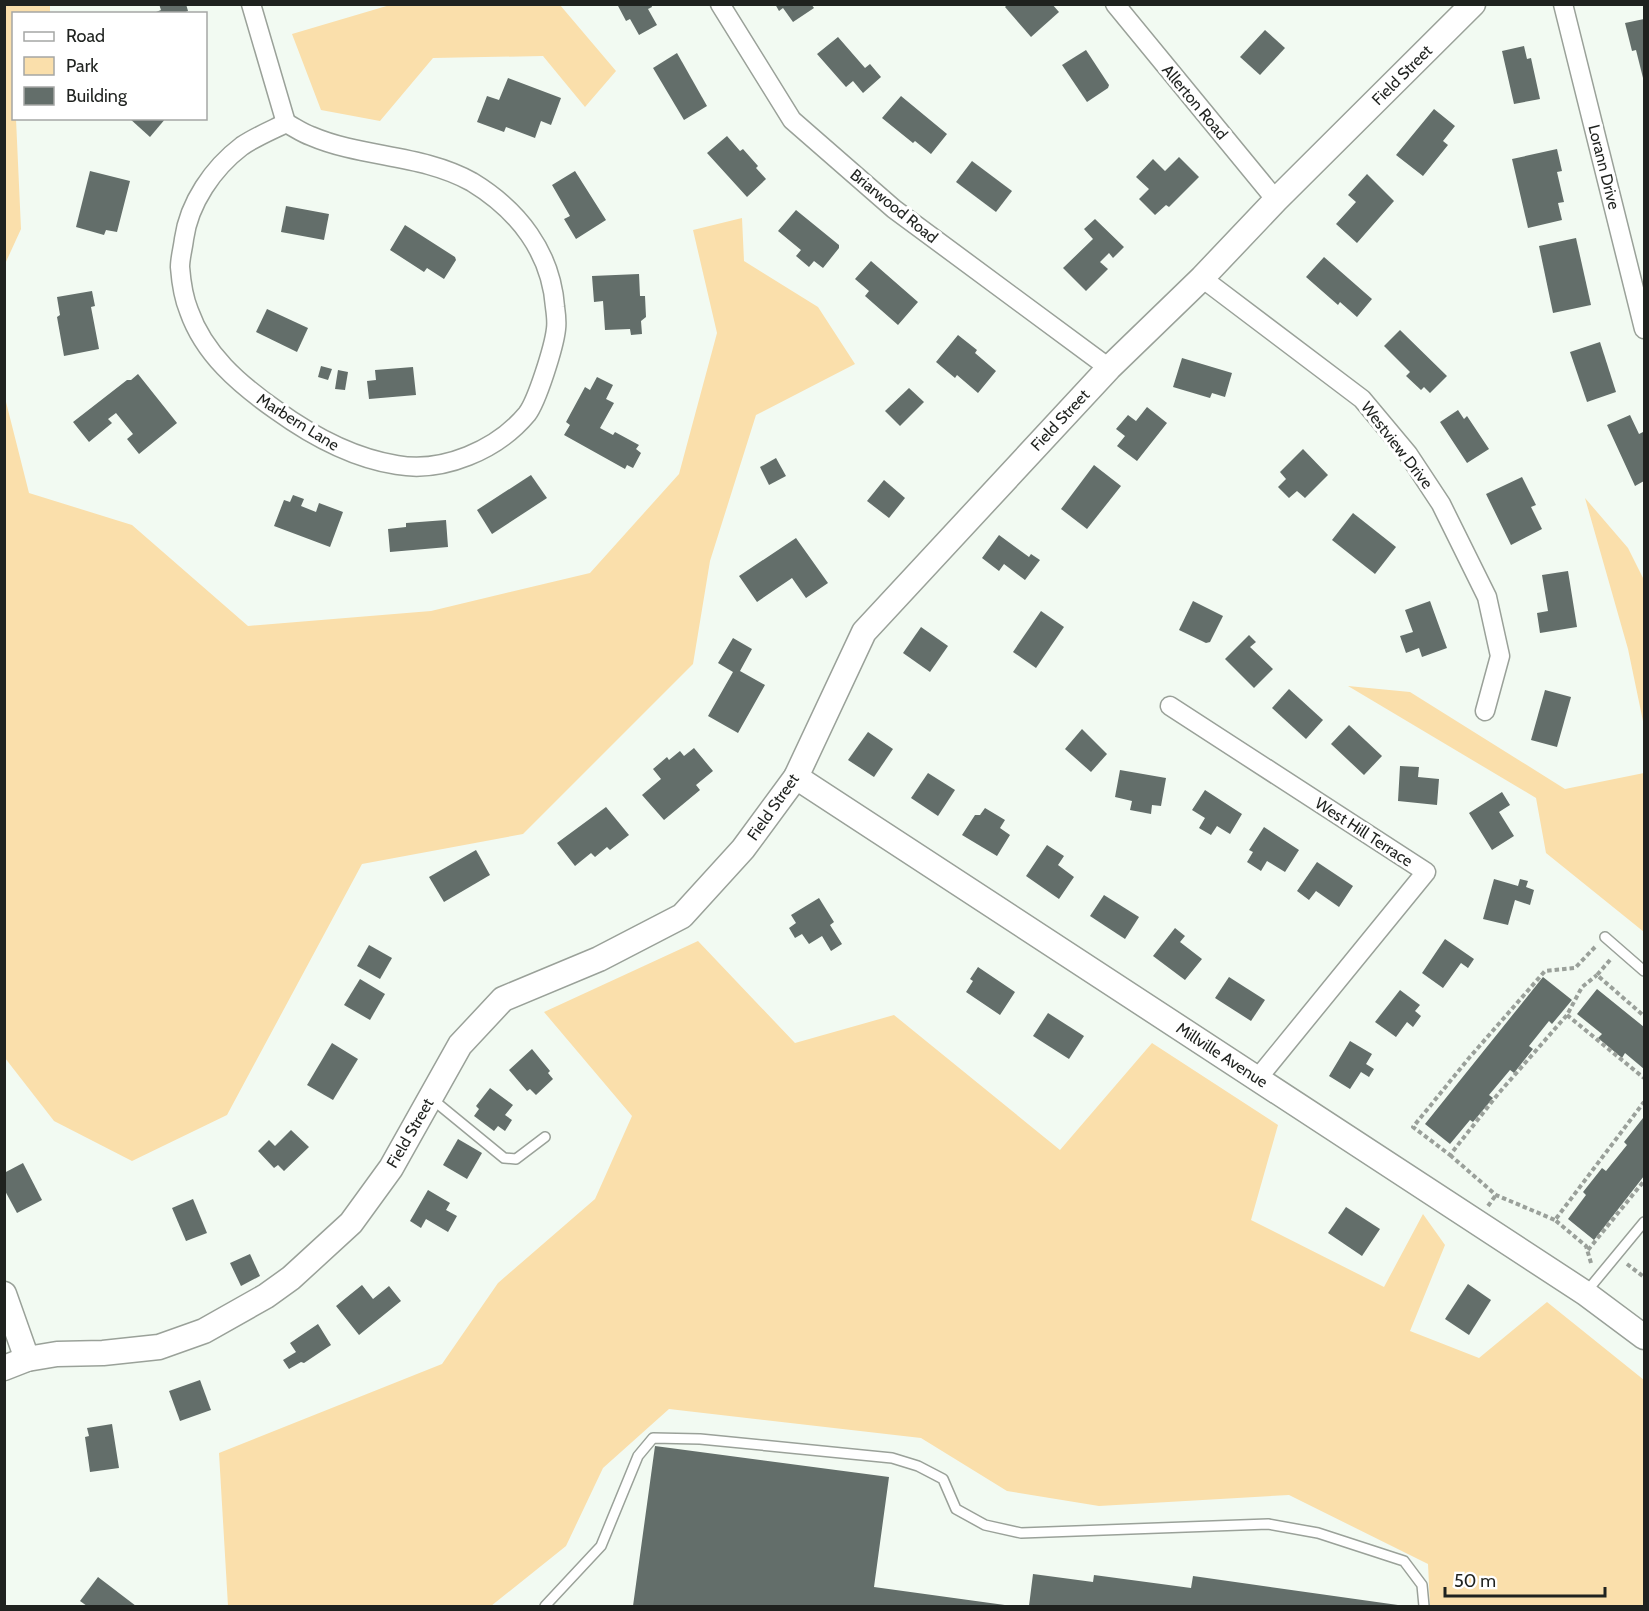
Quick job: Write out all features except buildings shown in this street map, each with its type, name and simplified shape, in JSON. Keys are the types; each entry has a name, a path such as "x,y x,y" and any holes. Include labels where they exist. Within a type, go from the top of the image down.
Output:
{"street":[{"path":"250,4 286,123"},
{"name":"Briarwood Road","path":"720,4 792,120 894,209 1109,368"},
{"name":"Allerton Road","path":"1115,4 1276,200"},
{"name":"Field Street","path":"4,1368 27,1359 57,1354 103,1353 159,1347 204,1331 266,1296 291,1278 351,1223 391,1168 460,1045 503,999 599,959 682,916 744,849 796,777 864,632 1109,368 1202,278 1276,200 1473,4"},
{"name":"Lorann Drive","path":"1563,4 1644,329"},
{"name":"Marbern Lane","path":"286,123 310,136 338,145 436,167 471,182 514,214 541,250 554,286 557,328 546,370 528,412 506,433 478,452 441,465 398,466 343,451 292,422 244,387 208,349 188,310 180,267 187,221 208,180 242,146 286,123"},
{"name":"Westview Drive","path":"1202,278 1362,399 1408,454 1436,496 1487,597 1500,656 1485,711"},
{"name":"West Hill Terrace","path":"1170,706 1426,872 1258,1078"},
{"name":"Millville Avenue","path":"796,777 1585,1293 1644,1337"},
{"path":"4,1294 27,1359"}],"lane":[{"path":"1605,937 1644,971"},
{"path":"430,1098 504,1158 516,1159 545,1137"},
{"path":"1585,1293 1644,1222"},
{"path":"545,1606 601,1546 638,1456 653,1438 662,1438 700,1439 892,1458 918,1466 943,1479 956,1509 985,1525 1021,1533 1268,1524 1318,1533 1404,1561 1422,1585 1424,1606"}],"path":[{"path":"1605,937 1575,968 1545,970 1413,1127 1496,1194 1555,1220 1587,1246 1591,1265 1628,1263 1644,1275"},
{"path":"1450,1155 1498,1094 1567,1015 1582,987 1597,975 1618,949"},
{"path":"1597,975 1644,1016"},
{"path":"1567,1015 1644,1078"},
{"path":"1555,1220 1644,1102"},
{"path":"1588,1250 1644,1181"}],"green space":[{"path":"5,4 50,5 50,12 12,12 12,120 16,120 21,229 5,264"},
{"path":"390,5 560,5 616,71 585,107 543,56 433,58 380,121 321,110 292,34"},
{"path":"742,218 744,261 818,307 855,364 756,415 710,561 693,664 523,834 362,864 227,1115 132,1161 54,1121 5,1058 5,398 29,493 132,525 248,626 431,611 590,573 679,474 717,333 693,230"},
{"path":"1585,498 1628,548 1644,580 1644,726 1628,649"},
{"path":"1348,686 1410,692 1565,789 1644,773 1644,932 1546,853 1536,798"},
{"path":"698,941 795,1043 894,1015 1060,1150 1152,1043 1278,1125 1251,1220 1384,1287 1423,1214 1445,1245 1410,1331 1479,1358 1547,1302 1644,1380 1644,1606 1430,1606 1428,1564 1289,1495 1099,1506 1007,1491 921,1438 669,1409 603,1468 566,1546 491,1606 228,1606 219,1453 442,1364 498,1283 595,1199 632,1116 544,1012"}]}
